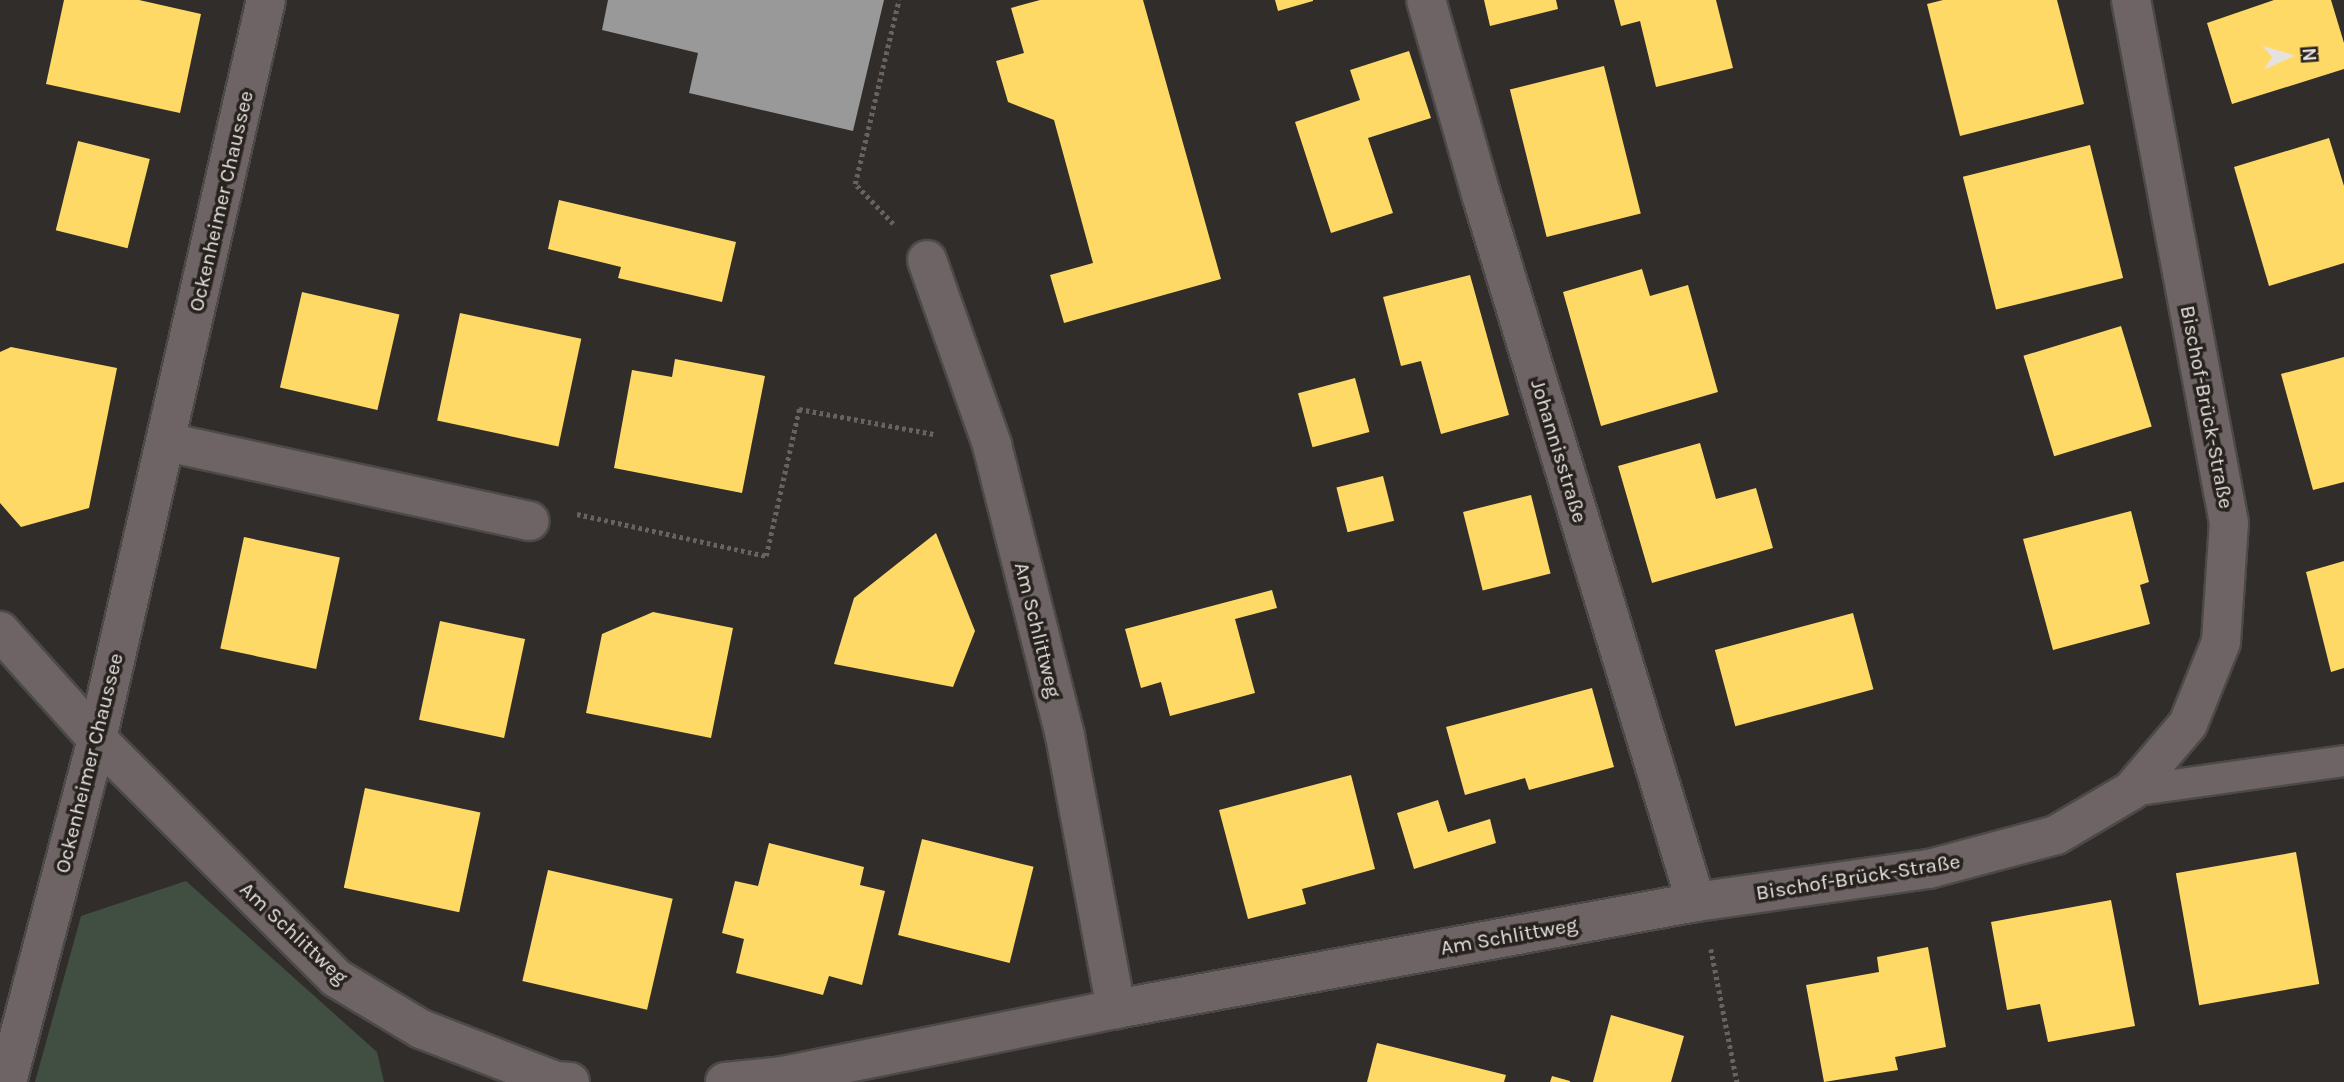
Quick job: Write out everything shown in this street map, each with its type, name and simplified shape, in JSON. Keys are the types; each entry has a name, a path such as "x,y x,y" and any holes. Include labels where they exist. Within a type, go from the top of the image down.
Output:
{"street":[{"name":"Ockenheimer Chaussee","path":"7,1082 97,738 167,442 266,0"},
{"name":"Johannisstraße","path":"1426,0 1481,194 1696,902"},
{"name":"Bischof-Brück-Straße","path":"1696,902 1930,869 2056,835 2131,791 2188,724 2221,642 2229,523 2131,0"},
{"name":"Am Schlittweg","path":"927,260 992,445 1065,736 1116,1009"},
{"path":"167,442 528,521"},
{"name":"Am Schlittweg","path":"0,631 97,738 336,978 421,1029 556,1081 570,1082"},
{"name":"Am Schlittweg","path":"725,1082 783,1076 1116,1009 1696,902"}],"lane":[{"name":"Bischof-Brück-Straße","path":"2131,791 2344,761"}],"path":[{"path":"899,0 855,184 927,260"},
{"path":"528,521 571,512 766,556 799,409 992,445"},
{"path":"1696,902 1713,956 1737,1082"}],"green space":[{"path":"186,881 377,1052 384,1082 35,1082 81,916"}],"building: Wohnen":[{"path":"64,0 139,0 201,14 180,113 46,84"},
{"path":"1040,0 1143,0 1221,279 1064,323 1050,275 1093,263 1054,120 1008,102 996,61 1024,53 1011,8"},
{"path":"1275,0 1313,0 1313,1 1278,11"},
{"path":"1484,0 1556,0 1558,9 1490,26"},
{"path":"1614,0 1716,0 1733,68 1656,87 1640,21 1621,26"},
{"path":"1943,0 2057,0 2084,104 1960,136 1927,4"},
{"path":"2274,0 2331,0 2344,43 2344,69 2232,104 2207,23"},
{"path":"1409,51 1431,118 1368,138 1393,213 1331,233 1295,122 1360,100 1350,70"},
{"path":"1604,66 1641,213 1547,237 1510,89"},
{"path":"2329,138 2344,186 2344,263 2269,286 2234,167"},
{"path":"78,141 150,159 128,248 56,230"},
{"path":"2090,145 2123,278 1996,310 1963,177"},
{"path":"559,200 736,242 722,302 618,278 621,267 548,249"},
{"path":"1642,269 1650,296 1688,285 1718,392 1601,426 1563,292"},
{"path":"1470,275 1509,415 1441,434 1421,361 1401,366 1383,297"},
{"path":"302,292 399,314 377,410 280,387"},
{"path":"460,313 581,339 558,446 437,421"},
{"path":"2121,326 2152,426 2054,456 2023,356"},
{"path":"11,347 117,368 89,508 21,527 0,503 0,352"},
{"path":"2344,357 2344,482 2313,490 2281,374"},
{"path":"675,359 765,376 742,493 614,468 632,370 672,377"},
{"path":"1355,378 1369,432 1313,447 1298,393"},
{"path":"1700,443 1716,499 1756,488 1773,548 1652,583 1618,466"},
{"path":"1383,476 1394,521 1348,532 1336,488"},
{"path":"1531,495 1551,574 1483,591 1463,512"},
{"path":"2131,511 2149,582 2140,585 2150,624 2053,650 2023,539"},
{"path":"936,533 975,631 953,687 834,664 854,598"},
{"path":"244,537 340,557 316,669 220,649"},
{"path":"2344,561 2344,668 2331,672 2306,572"},
{"path":"1272,590 1277,608 1235,619 1255,693 1170,716 1161,682 1141,688 1125,629"},
{"path":"653,612 733,628 711,738 586,713 602,634"},
{"path":"1853,613 1873,689 1735,726 1715,650"},
{"path":"440,621 525,639 504,738 419,720"},
{"path":"1592,688 1614,767 1529,790 1525,778 1465,795 1446,727"},
{"path":"1351,775 1375,869 1302,889 1306,904 1248,919 1219,810"},
{"path":"365,788 480,813 459,912 344,888"},
{"path":"1438,800 1448,832 1490,819 1496,843 1414,869 1397,813"},
{"path":"922,839 1034,867 1010,963 898,935"},
{"path":"769,843 864,867 860,885 885,891 862,985 829,976 823,995 736,973 744,939 722,933 735,881 758,886"},
{"path":"2296,852 2319,984 2199,1005 2176,873"},
{"path":"548,870 673,899 647,1010 522,981"},
{"path":"2111,900 2135,1026 2048,1042 2040,1004 2007,1010 1991,922"},
{"path":"1928,947 1946,1047 1895,1057 1898,1070 1824,1082 1806,985 1879,972 1877,957"},
{"path":"1611,1015 1684,1036 1671,1082 1593,1082"},
{"path":"1377,1043 1506,1075 1504,1082 1367,1082"},
{"path":"1552,1076 1570,1081 1570,1082 1550,1082"}],"building: Industrie":[{"path":"608,0 884,0 853,131 689,93 698,53 602,30"}]}
